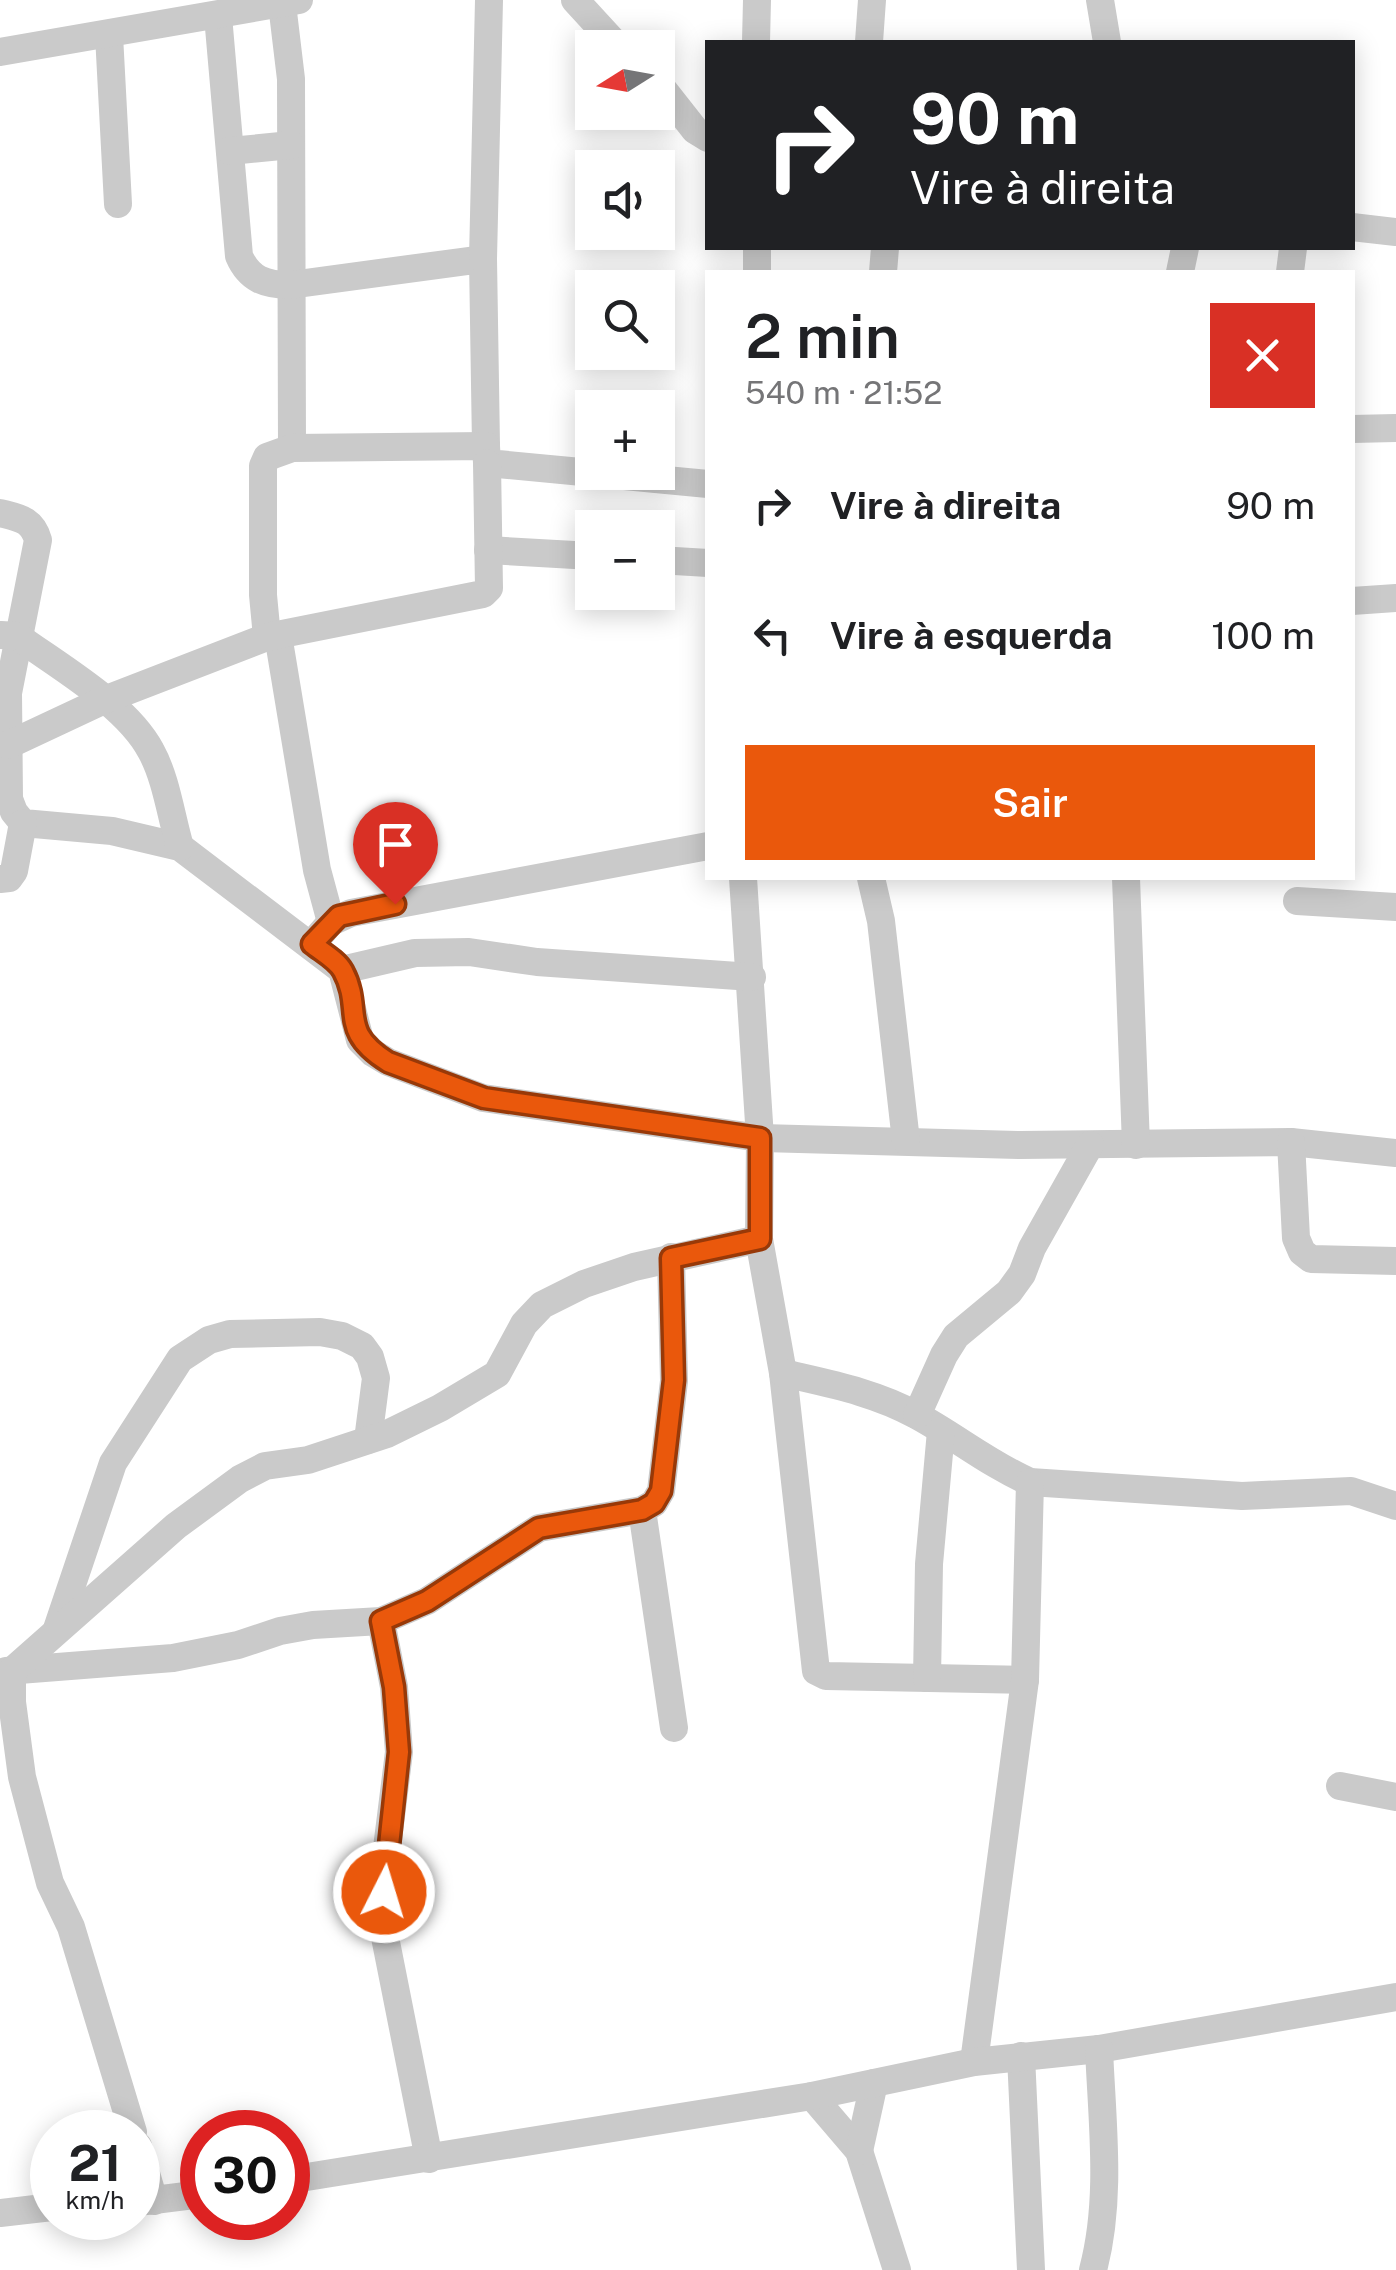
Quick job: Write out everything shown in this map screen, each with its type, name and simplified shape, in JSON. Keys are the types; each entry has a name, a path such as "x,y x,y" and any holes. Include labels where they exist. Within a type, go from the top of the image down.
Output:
{"street":[{"path":"8,746 104,700 272,636 483,594 488,588 483,259 489,0"},
{"path":"575,0 602,30"},
{"path":"756,40 757,0"},
{"path":"869,40 872,0"},
{"path":"1100,0 1107,40"},
{"path":"0,52 291,2 292,448"},
{"path":"218,16 239,256 254,278 273,285 290,285 483,259"},
{"path":"109,34 118,204"},
{"path":"675,104 705,136"},
{"path":"230,151 291,144"},
{"path":"1355,227 1396,232"},
{"path":"1355,429 1396,428"},
{"path":"330,922 263,595 263,466 267,457 292,448 487,455 705,484"},
{"path":"0,513 26,519 38,540 8,635 14,871 9,878 0,878"},
{"path":"488,550 575,555"},
{"path":"675,561 705,563"},
{"path":"1355,601 1396,598"},
{"path":"8,635 104,700 151,750 180,847"},
{"path":"11,807 180,847 342,970 360,1040 388,1062 484,1098 760,1138 1090,1145 1291,1142 1396,1153"},
{"path":"312,944 339,916 705,847"},
{"path":"743,880 760,1138 760,1239 783,1374 816,1671 826,1676 1025,1680"},
{"path":"871,880 881,921 906,1142"},
{"path":"1126,880 1136,1145"},
{"path":"1297,901 1396,907"},
{"path":"342,970 415,953 469,952 536,962 752,977"},
{"path":"1291,1142 1296,1238 1302,1252 1311,1260 1396,1261"},
{"path":"917,1415 956,1336 1009,1292 1022,1274 1032,1248 1090,1145"},
{"path":"6,1671 176,1526 240,1480 265,1466 308,1460 368,1440 440,1408 497,1374 524,1324 542,1305 584,1284 671,1258 760,1239"},
{"path":"6,1671 173,1658 280,1631 381,1621 427,1601 539,1528 642,1510 654,1503 661,1491 674,1380 671,1258"},
{"path":"56,1631 113,1463 180,1359 209,1340 230,1334 320,1332 342,1336 362,1346 370,1356 376,1378 368,1440"},
{"path":"783,1374 869,1392 917,1415 999,1468 1030,1482 1242,1496 1351,1492 1396,1506"},
{"path":"926,1678 929,1564 941,1431"},
{"path":"974,2062 1025,1680 1030,1482"},
{"path":"642,1510 674,1728"},
{"path":"381,1621 394,1687 399,1752 386,1856 383,1927 429,2158"},
{"path":"6,1671 22,1776 50,1883 71,1926 127,2110"},
{"path":"1340,1786 1396,1797"},
{"path":"310,2177 812,2096 974,2062 1099,2049 1396,1997"},
{"path":"1093,2270 1103,2234 1099,2049"},
{"path":"1021,2056 1031,2270"},
{"path":"860,2151 874,2083"},
{"path":"812,2096 860,2151 897,2270"},
{"path":"0,2213 30,2210"}],"route":[{"path":"384,1892 399,1752 394,1687 381,1621 427,1601 539,1528 626,1514 654,1503 661,1491 674,1380 671,1258 760,1239 760,1138 484,1098 373,1053 360,1040 342,970 312,944 339,916 395,904"}]}
